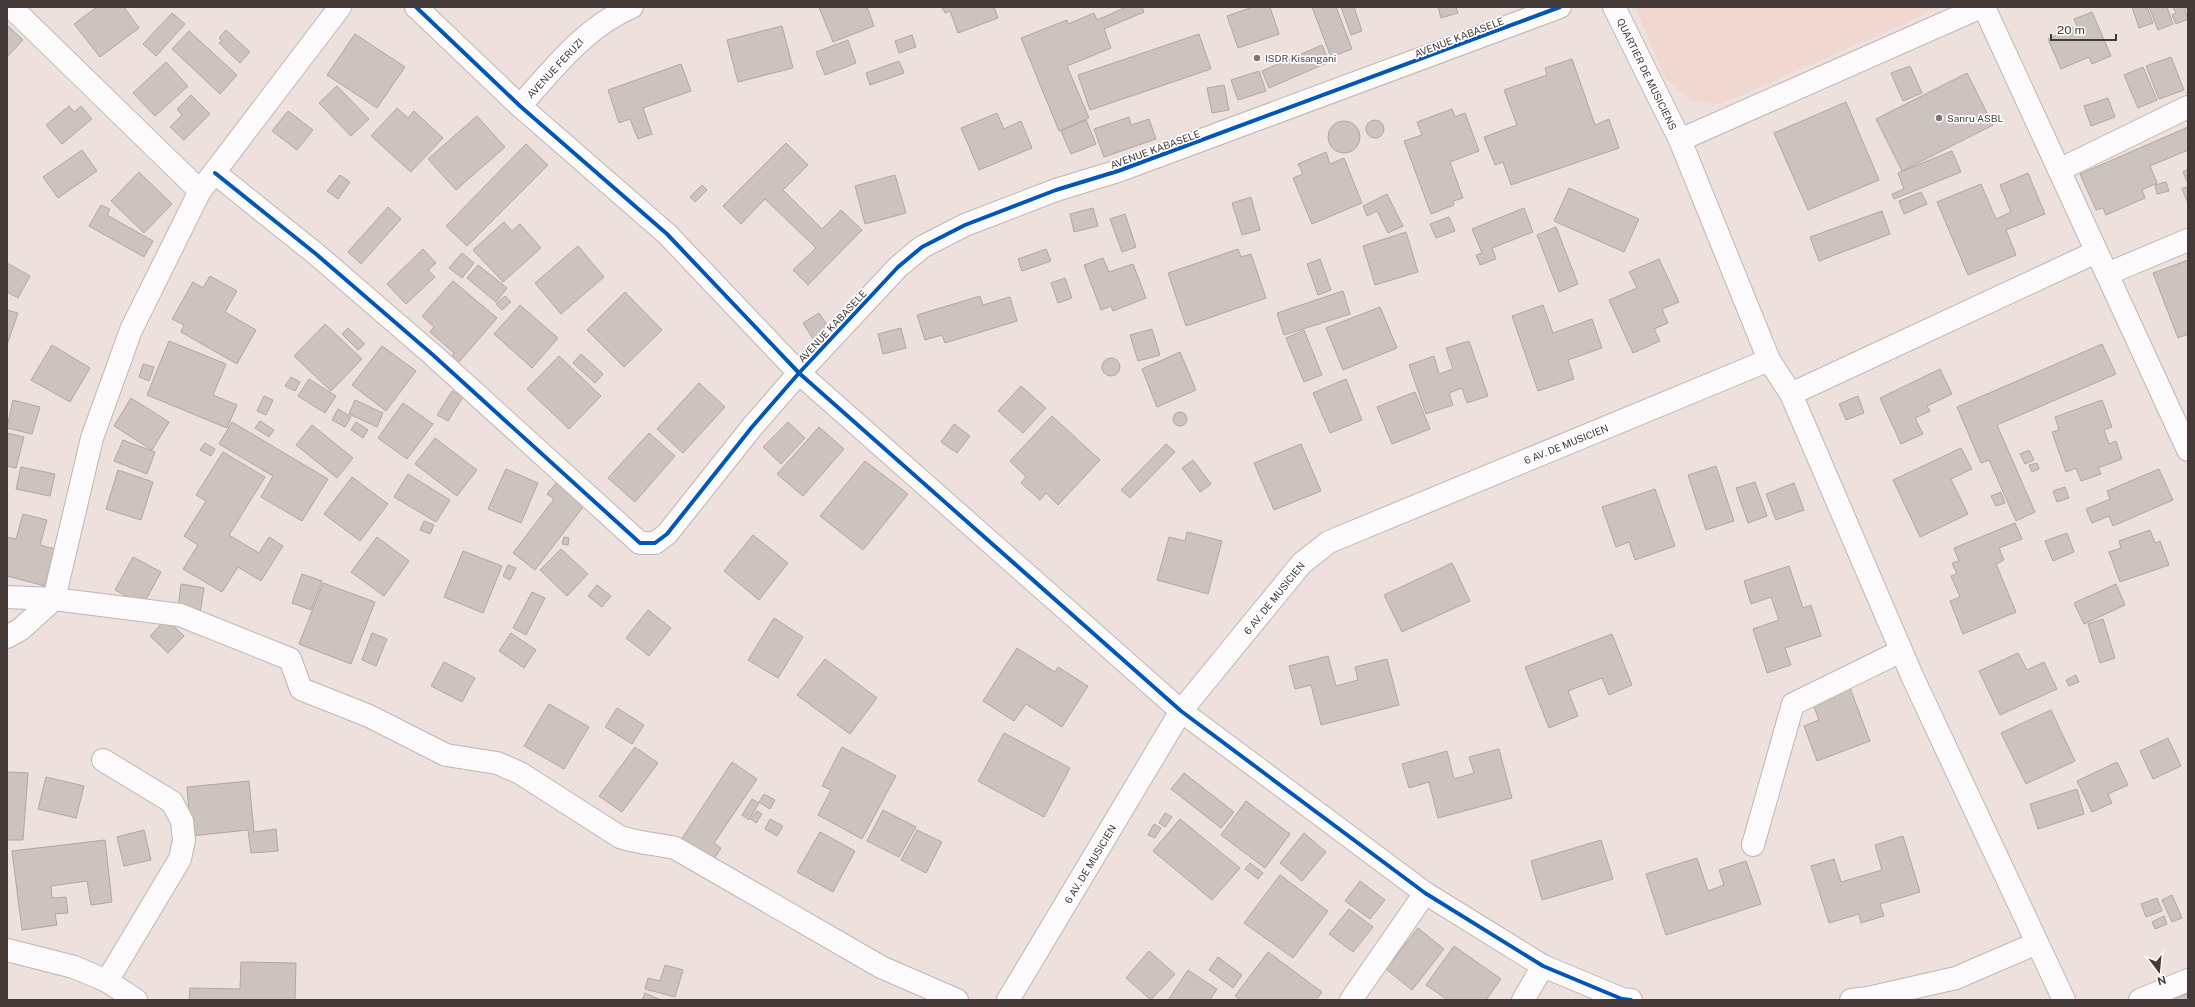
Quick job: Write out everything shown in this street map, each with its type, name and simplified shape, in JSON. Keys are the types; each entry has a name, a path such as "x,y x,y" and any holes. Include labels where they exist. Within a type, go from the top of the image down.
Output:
{"street":[{"path":"11,7 200,191"},
{"path":"7,637 21,629 54,599 92,438 131,330 200,191 216,173 266,101 340,7"},
{"path":"416,7 520,106 667,234 799,373 1181,711 1425,893 1543,966 1622,999 1631,1000"},
{"name":"AVENUE FERUZI","path":"520,106 577,43 600,25 632,7"},
{"name":"AVENUE KABASELE","path":"216,173 316,254 433,355 640,543 655,543 667,534 752,427 799,373 898,267 922,247 965,225 1056,190 1132,166 1560,7"},
{"name":"QUARTIER DE MUSICIENS","path":"1614,7 1680,140 1768,360 1791,394 1901,651 2064,1000"},
{"path":"1680,140 1982,7 2096,252 2183,424 2188,450"},
{"path":"2059,170 2188,107"},
{"path":"2107,274 2188,240"},
{"path":"1791,394 2096,252"},
{"name":"6 AV. DE MUSICIEN","path":"1008,1000 1181,711 1302,563 1329,542 1768,360"},
{"path":"7,597 54,599 180,615 290,659 301,689 369,716 446,755 497,763 520,773 620,837 637,843 655,844 674,848 881,967 957,1000"},
{"path":"1753,844 1793,704 1901,651"},
{"path":"103,760 172,802 182,821 184,840 180,859 107,981"},
{"path":"1351,1000 1425,893"},
{"path":"1851,1000 1868,998 1956,978 2037,943"},
{"path":"7,950 74,967 107,981 136,1000"},
{"path":"1523,1000 1543,966"},
{"path":"2140,1000 2188,980"}],"shaded area":[{"path":"1635,7 1942,7 1721,104 1692,102 1666,79"}],"building":[{"path":"97,7 124,7 139,28 100,57 74,24"},
{"path":"819,7 867,7 874,26 833,42"},
{"path":"942,7 994,7 998,18 958,33 950,11 945,13"},
{"path":"1126,7 1142,7 1144,12 1104,29 1111,48 1067,66 1089,118 1059,131 1021,38 1067,20 1068,24 1094,13 1097,20"},
{"path":"1253,7 1270,7 1279,34 1238,48 1227,16"},
{"path":"1312,7 1336,7 1352,49 1331,57"},
{"path":"1341,7 1354,7 1362,31 1351,35"},
{"path":"1438,7 1456,7 1458,13 1441,18"},
{"path":"2132,7 2147,7 2153,23 2139,28"},
{"path":"2149,7 2167,7 2173,24 2158,30"},
{"path":"2173,7 2188,7 2185,10 2188,19 2176,24 2172,15 2176,13"},
{"path":"2092,12 2111,56 2092,64 2089,57 2061,69 2048,39 2077,26 2074,19"},
{"path":"172,13 185,24 156,56 143,44"},
{"path":"7,25 23,40 7,57"},
{"path":"782,26 793,68 738,82 727,40"},
{"path":"226,30 250,52 240,63 219,43 222,41 219,38"},
{"path":"189,31 237,75 220,94 172,49"},
{"path":"355,34 405,67 377,108 327,75"},
{"path":"1199,34 1211,69 1090,110 1078,75"},
{"path":"912,35 916,47 899,53 895,41"},
{"path":"848,40 856,63 825,75 816,52"},
{"path":"1322,45 1329,62 1269,88 1262,71"},
{"path":"2171,57 2184,90 2159,99 2146,66"},
{"path":"1572,59 1595,125 1609,119 1619,148 1511,185 1503,162 1495,165 1484,137 1517,125 1504,90 1547,75 1545,68"},
{"path":"899,61 904,73 870,85 866,73"},
{"path":"166,62 188,86 155,116 133,93"},
{"path":"681,64 691,91 643,108 652,134 638,139 630,119 619,123 608,90"},
{"path":"1910,66 1922,93 1903,101 1891,73"},
{"path":"2143,67 2157,100 2138,108 2124,75"},
{"path":"1259,71 1266,91 1238,100 1231,80"},
{"path":"1967,73 1993,125 1902,171 1876,119"},
{"path":"1224,85 1229,110 1212,113 1207,88"},
{"path":"337,86 369,119 351,136 319,103"},
{"path":"191,95 210,114 184,140 170,127 182,115 177,109"},
{"path":"2108,98 2115,117 2091,126 2084,106"},
{"path":"1846,102 1879,180 1808,210 1774,133"},
{"path":"69,106 74,112 81,106 92,119 62,144 46,125"},
{"path":"397,108 408,118 414,111 443,138 411,172 371,136"},
{"path":"1452,109 1455,117 1465,113 1479,151 1450,162 1463,198 1453,201 1454,205 1431,214 1404,141 1422,135 1417,122"},
{"path":"288,111 313,130 297,150 272,131"},
{"path":"997,113 1004,129 1021,121 1032,148 979,170 961,128"},
{"path":"477,116 505,147 456,190 428,159"},
{"path":"1129,117 1131,125 1149,119 1156,139 1104,157 1094,129"},
{"path":"1086,120 1096,144 1071,154 1061,131"},
{"path":"1375,120 1381,123 1384,129 1381,135 1375,138 1369,135 1366,129 1369,123"},
{"path":"1341,121 1347,121 1356,125 1360,137 1356,149 1347,153 1341,153 1332,149 1328,140 1328,134 1332,125"},
{"path":"2188,127 2188,150 2150,166 2157,183 2142,190 2145,198 2106,215 2103,208 2096,210 2080,174"},
{"path":"786,143 808,165 783,190 822,229 841,210 862,230 808,285 793,270 816,248 765,199 741,224 723,206"},
{"path":"526,144 548,165 467,246 446,226"},
{"path":"82,150 97,171 58,198 43,177"},
{"path":"1952,151 1961,172 1894,199 1892,194 1904,189 1898,173"},
{"path":"1326,152 1330,164 1344,158 1362,203 1312,224 1293,178 1303,174 1298,164"},
{"path":"2188,169 2188,184 2183,172"},
{"path":"139,172 172,204 144,233 111,201"},
{"path":"2028,173 2045,214 2006,230 2016,255 1968,275 1937,202 1981,184 1996,219 2011,212 2000,185"},
{"path":"340,175 350,182 338,199 327,191"},
{"path":"895,175 906,213 865,224 855,186"},
{"path":"2166,182 2169,191 2157,194 2155,185"},
{"path":"702,185 707,190 695,202 690,197"},
{"path":"2188,186 2188,203 2182,189"},
{"path":"1569,188 1639,219 1624,252 1554,221"},
{"path":"1921,192 1927,204 1904,214 1899,201"},
{"path":"1387,194 1403,226 1388,233 1377,211 1367,216 1363,206"},
{"path":"1251,197 1260,230 1242,235 1232,203"},
{"path":"101,205 110,209 107,215 153,241 144,257 89,226"},
{"path":"388,207 401,219 361,264 348,252"},
{"path":"1093,208 1098,226 1074,232 1070,214"},
{"path":"1524,208 1533,232 1492,248 1496,259 1480,265 1476,255 1482,253 1472,229"},
{"path":"1882,211 1890,234 1819,261 1810,237"},
{"path":"1125,214 1136,247 1122,252 1110,219"},
{"path":"1449,217 1455,231 1436,238 1430,224"},
{"path":"504,222 512,231 520,224 541,248 503,282 473,250"},
{"path":"1556,227 1578,284 1559,292 1537,235"},
{"path":"1406,232 1418,272 1375,285 1363,246"},
{"path":"578,246 604,277 561,314 535,283"},
{"path":"423,249 436,263 428,270 435,277 406,304 387,284"},
{"path":"1046,249 1051,261 1022,271 1018,259"},
{"path":"1238,249 1241,257 1251,254 1266,298 1186,326 1168,273"},
{"path":"462,253 474,263 462,278 449,268"},
{"path":"1103,258 1109,272 1133,264 1146,298 1113,311 1111,306 1101,310 1084,265"},
{"path":"1320,259 1331,290 1318,295 1307,264"},
{"path":"1659,259 1679,302 1662,309 1668,323 1654,329 1660,341 1633,353 1609,300 1637,288 1629,272"},
{"path":"2188,260 2188,334 2178,338 2153,273"},
{"path":"7,263 30,276 18,298 7,292"},
{"path":"478,265 507,288 496,302 467,278"},
{"path":"210,276 237,291 225,312 256,330 237,364 181,332 184,325 172,319 193,282 203,288"},
{"path":"1065,278 1072,298 1058,303 1051,283"},
{"path":"453,281 497,318 458,363 451,357 454,353 430,332 434,327 422,316"},
{"path":"1343,291 1350,314 1284,335 1277,313"},
{"path":"625,292 662,330 624,367 587,330"},
{"path":"505,296 511,302 502,310 496,304"},
{"path":"980,296 983,305 1010,297 1017,321 945,343 942,335 925,340 917,315"},
{"path":"520,305 558,338 532,368 494,334"},
{"path":"1543,305 1553,333 1592,319 1602,348 1568,360 1574,379 1538,391 1512,316"},
{"path":"1380,307 1397,348 1343,370 1326,328"},
{"path":"7,310 18,313 7,345"},
{"path":"819,313 831,331 815,342 803,323"},
{"path":"325,324 362,359 331,391 294,356"},
{"path":"348,328 365,344 358,350 342,334"},
{"path":"901,328 906,348 883,354 878,334"},
{"path":"1152,329 1160,355 1138,361 1130,335"},
{"path":"1304,330 1322,375 1304,382 1286,338"},
{"path":"169,341 226,364 213,395 237,405 227,428 147,395"},
{"path":"1469,341 1488,396 1467,403 1462,388 1449,393 1453,405 1426,414 1409,365 1434,356 1439,374 1453,369 1446,348"},
{"path":"2102,344 2116,374 1997,425 2035,512 2016,521 1989,460 1981,463 1957,407"},
{"path":"52,345 90,368 70,402 31,380"},
{"path":"382,346 416,371 386,411 352,385"},
{"path":"1180,352 1196,390 1157,407 1142,369"},
{"path":"581,354 603,374 595,383 573,363"},
{"path":"559,356 601,396 569,429 527,389"},
{"path":"1111,358 1117,361 1120,367 1117,373 1111,376 1105,373 1102,367 1105,361"},
{"path":"143,364 154,367 149,381 139,377"},
{"path":"1940,369 1952,394 1927,406 1930,411 1915,418 1923,434 1901,444 1880,398"},
{"path":"291,377 300,382 295,391 285,386"},
{"path":"309,379 336,396 325,413 298,396"},
{"path":"1346,379 1362,420 1330,433 1313,393"},
{"path":"699,383 725,407 683,453 657,429"},
{"path":"1021,386 1046,408 1023,433 998,411"},
{"path":"452,391 463,397 448,421 437,415"},
{"path":"1415,392 1430,429 1392,444 1377,407"},
{"path":"264,396 273,400 266,415 257,411"},
{"path":"1858,396 1864,413 1846,420 1839,404"},
{"path":"131,398 169,422 152,450 114,426"},
{"path":"13,400 40,407 32,434 7,428"},
{"path":"355,400 383,413 377,427 349,414"},
{"path":"2102,400 2112,427 2104,430 2109,444 2116,441 2122,459 2098,468 2101,474 2081,481 2076,468 2066,472 2052,432 2059,430 2055,417"},
{"path":"403,403 433,424 407,459 378,438"},
{"path":"338,409 351,417 345,427 332,420"},
{"path":"1180,412 1185,414 1187,419 1185,424 1180,426 1175,424 1173,419 1175,414"},
{"path":"1052,416 1100,460 1058,505 1046,493 1040,500 1021,483 1026,477 1010,461"},
{"path":"260,421 274,430 269,437 255,428"},
{"path":"232,422 328,479 302,521 261,497 273,476 219,444"},
{"path":"356,422 368,430 363,438 351,430"},
{"path":"788,422 805,438 781,464 763,447"},
{"path":"954,424 970,436 957,453 941,442"},
{"path":"312,425 353,458 337,478 296,445"},
{"path":"819,427 844,449 803,496 777,474"},
{"path":"7,433 24,437 16,468 7,466"},
{"path":"649,433 675,456 635,502 608,478"},
{"path":"435,438 477,470 457,496 415,464"},
{"path":"123,440 155,452 147,474 114,461"},
{"path":"205,443 215,449 211,456 200,450"},
{"path":"1166,444 1175,452 1130,498 1121,490"},
{"path":"1301,444 1321,491 1274,510 1254,463"},
{"path":"1961,448 1972,469 1951,479 1968,514 1920,537 1893,480"},
{"path":"2029,450 2034,460 2025,464 2020,454"},
{"path":"223,452 265,477 229,535 259,553 269,537 283,546 261,581 238,567 222,592 183,569 198,545 184,536 206,501 196,495"},
{"path":"1193,460 1211,484 1200,492 1182,468"},
{"path":"865,461 908,494 863,550 820,516"},
{"path":"2037,463 2039,469 2032,472 2029,465"},
{"path":"1716,466 1734,521 1706,530 1688,475"},
{"path":"21,467 55,474 50,496 16,489"},
{"path":"506,469 538,483 521,523 488,509"},
{"path":"2159,469 2173,500 2113,526 2109,516 2092,523 2086,509 2110,499 2107,491"},
{"path":"118,470 153,482 141,520 106,509"},
{"path":"408,474 450,500 436,522 394,497"},
{"path":"352,477 388,504 360,541 324,514"},
{"path":"558,481 586,503 535,570 513,553 554,499 547,494"},
{"path":"1755,482 1767,516 1748,523 1736,488"},
{"path":"1794,483 1804,510 1776,520 1766,494"},
{"path":"2065,487 2069,498 2057,502 2053,491"},
{"path":"1655,489 1675,546 1635,560 1629,542 1616,547 1602,507"},
{"path":"2001,492 2005,503 1996,506 1991,496"},
{"path":"23,514 47,520 40,545 55,549 45,586 7,576 7,537 16,539"},
{"path":"424,521 434,525 430,534 420,530"},
{"path":"2015,523 2022,539 1999,548 2004,560 1996,564 2016,612 1963,634 1950,601 1960,597 1951,576 1957,574 1952,563 1959,561 1954,548"},
{"path":"2150,530 2155,543 2160,541 2169,565 2120,582 2109,552 2121,548 2119,541"},
{"path":"1187,532 1222,541 1208,594 1157,580 1169,537 1185,541"},
{"path":"2067,533 2074,552 2053,561 2045,541"},
{"path":"753,535 788,563 759,600 724,571"},
{"path":"377,537 409,561 384,596 351,572"},
{"path":"564,537 569,538 568,545 562,544"},
{"path":"561,549 588,574 567,596 540,570"},
{"path":"463,551 502,566 483,613 444,597"},
{"path":"133,557 161,572 143,605 115,590"},
{"path":"1452,563 1470,601 1402,632 1384,595"},
{"path":"508,565 516,568 510,580 503,576"},
{"path":"1789,566 1803,608 1811,605 1821,636 1785,648 1791,665 1767,673 1753,629 1779,620 1771,597 1751,604 1744,581"},
{"path":"302,574 322,581 311,610 292,603"},
{"path":"323,583 375,602 351,664 299,644"},
{"path":"181,584 204,588 200,613 178,609"},
{"path":"2116,584 2125,605 2084,624 2074,603"},
{"path":"597,585 611,596 602,607 588,596"},
{"path":"532,592 545,598 526,635 513,628"},
{"path":"648,610 671,628 649,656 626,638"},
{"path":"774,618 803,637 778,678 748,660"},
{"path":"166,619 184,636 168,653 150,636"},
{"path":"2103,619 2115,658 2100,663 2088,624"},
{"path":"372,633 387,639 376,666 362,660"},
{"path":"511,633 536,650 524,668 499,651"},
{"path":"1612,634 1632,685 1609,695 1602,678 1568,691 1578,716 1549,728 1525,667"},
{"path":"1017,648 1055,672 1058,667 1088,686 1062,727 1026,704 1014,721 983,701"},
{"path":"2018,653 2027,670 2044,662 2057,689 2000,715 1979,671"},
{"path":"1328,656 1336,686 1358,680 1355,667 1387,659 1399,705 1321,725 1311,685 1295,689 1289,666"},
{"path":"825,659 877,698 850,734 797,695"},
{"path":"444,662 475,678 462,702 431,686"},
{"path":"2076,675 2079,682 2069,686 2066,680"},
{"path":"1850,688 1870,741 1817,761 1804,726 1819,720 1812,702"},
{"path":"549,704 589,727 564,769 524,746"},
{"path":"617,708 644,725 632,744 605,727"},
{"path":"2051,710 2075,761 2026,784 2001,733"},
{"path":"1004,733 1070,768 1044,817 978,781"},
{"path":"2168,738 2181,766 2153,779 2140,751"},
{"path":"635,747 658,763 622,812 599,796"},
{"path":"842,747 896,776 862,839 818,815 831,790 822,786"},
{"path":"1499,749 1512,798 1438,818 1429,782 1409,788 1402,764 1447,751 1454,779 1474,773 1469,757"},
{"path":"732,762 757,779 714,843 721,848 711,864 679,843"},
{"path":"2117,762 2128,785 2108,794 2112,803 2092,812 2077,781"},
{"path":"7,772 28,773 23,840 7,840"},
{"path":"1184,773 1234,812 1221,828 1171,789"},
{"path":"46,777 84,786 76,818 38,809"},
{"path":"249,781 254,832 276,829 278,851 251,853 248,830 191,836 187,787"},
{"path":"2077,789 2084,814 2038,829 2030,804"},
{"path":"764,794 775,800 770,809 759,802"},
{"path":"752,799 759,803 749,820 742,815"},
{"path":"1246,801 1290,834 1265,868 1221,835"},
{"path":"883,810 916,827 899,857 867,841"},
{"path":"757,811 762,814 756,823 751,819"},
{"path":"1165,813 1172,817 1165,827 1159,823"},
{"path":"770,819 783,826 777,836 765,829"},
{"path":"1180,819 1240,868 1212,900 1153,851"},
{"path":"1154,824 1161,828 1155,838 1148,835"},
{"path":"144,830 151,860 124,866 117,837"},
{"path":"917,830 942,842 926,873 901,860"},
{"path":"820,832 855,851 833,892 797,872"},
{"path":"1304,833 1326,852 1302,881 1280,863"},
{"path":"1903,836 1920,892 1880,904 1884,916 1861,923 1859,914 1829,923 1811,866 1834,859 1841,882 1882,870 1875,845"},
{"path":"105,840 112,902 91,905 87,881 51,886 52,898 66,897 68,913 55,914 57,925 22,930 12,851"},
{"path":"1601,840 1613,879 1542,900 1531,861"},
{"path":"1697,858 1708,891 1724,885 1719,870 1746,861 1761,904 1666,935 1646,874"},
{"path":"1250,863 1263,873 1258,879 1245,869"},
{"path":"1280,875 1328,911 1293,958 1244,923"},
{"path":"1360,881 1385,900 1370,919 1345,901"},
{"path":"2172,895 2182,918 2172,922 2162,900"},
{"path":"2157,898 2162,911 2146,917 2141,904"},
{"path":"1349,909 1373,927 1353,952 1329,934"},
{"path":"2164,916 2167,924 2155,929 2152,922"},
{"path":"1418,928 1444,949 1412,990 1386,969"},
{"path":"1454,946 1501,979 1486,1000 1448,1000 1426,985"},
{"path":"1149,951 1175,974 1151,1000 1126,978"},
{"path":"1268,952 1322,992 1316,1000 1241,1000 1235,996"},
{"path":"1218,957 1242,975 1233,988 1209,970"},
{"path":"241,962 296,963 295,1000 189,1000 190,988 240,989"},
{"path":"665,965 683,970 675,997 645,989 648,978 660,981"},
{"path":"1188,970 1217,989 1210,1000 1168,1000"},
{"path":"645,993 661,1000 642,1000"},
{"path":"2188,993 2188,1000 2171,1000"}],"cycle path":[{"path":"416,7 520,106 667,234 799,373 1181,711 1425,893 1543,966 1622,999 1631,1000"},
{"path":"215,173 316,254 433,355 640,543 655,543 667,534 752,427 799,373 898,267 922,247 965,225 1056,190 1118,171 1560,7"}],"place":[{"name":"ISDR Kisangani","path":"1257,58"},
{"name":"Sanru ASBL","path":"1939,118"}]}
